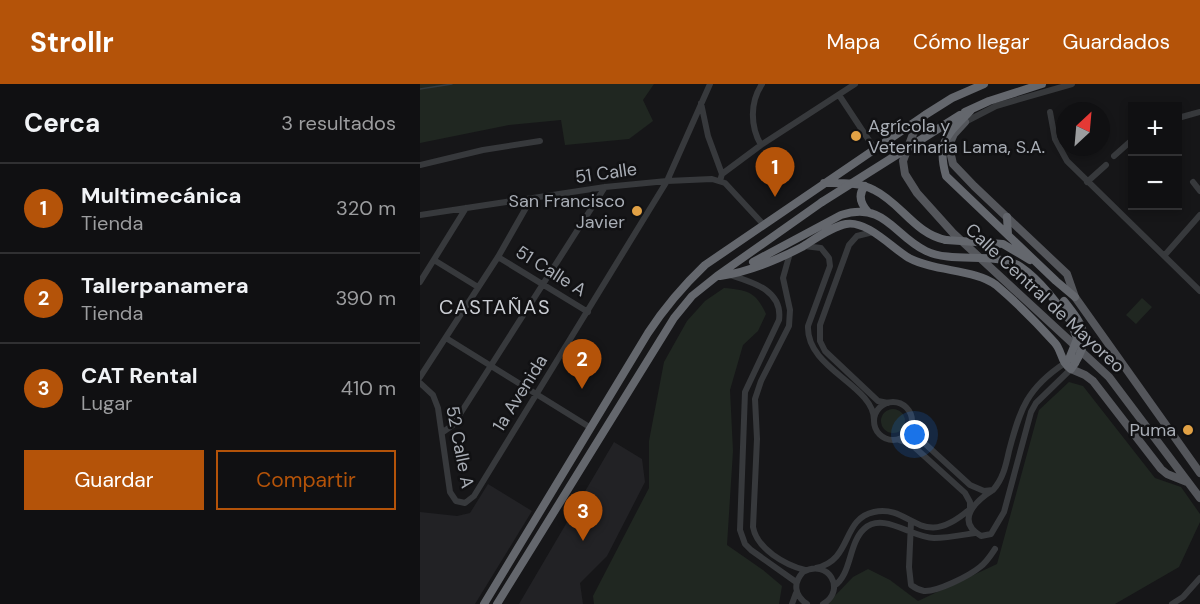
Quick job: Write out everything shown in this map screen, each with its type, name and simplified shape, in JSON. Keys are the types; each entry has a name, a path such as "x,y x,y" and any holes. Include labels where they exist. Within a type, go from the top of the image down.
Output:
{"highway":[{"path":"484,604 658,317 678,293 705,265 763,224 925,115 981,84"},
{"path":"497,604 674,318 692,296 822,202 962,118 970,110 989,101 1042,84"},
{"path":"970,110 942,147 946,176 1075,297"},
{"path":"824,183 865,186 885,197 927,233 946,240 1004,244 1022,256 1037,262"},
{"path":"865,186 860,198 868,212"},
{"path":"723,274 751,264 841,215 868,212 885,219 925,250 940,255 1008,262 1023,268 1071,322 1077,340 1070,364"},
{"path":"1007,217 1008,235"},
{"path":"723,274 790,253 846,224 856,224 873,232 908,257 925,265 984,278 993,283 1055,343 1070,364"},
{"path":"1056,281 1064,301 1080,323 1084,335 1083,349 1070,364"}],"main road":[{"name":"Calle Central de Mayoreo","path":"925,115 913,134 904,155 903,164 905,174 927,206 1109,377 1200,498"},
{"path":"955,130 962,118"},
{"name":"Calle Central de Mayoreo","path":"955,130 950,148 953,164 1067,274 1075,297 1200,473"},
{"path":"1070,364 1093,381 1164,472 1188,483"}],"street":[{"name":"1a Avenida","path":"474,496 667,181 710,84"},
{"path":"761,145 755,131 753,113 754,102 762,84"},
{"path":"722,179 761,145 855,84"},
{"path":"962,118 1072,84"},
{"path":"839,95 874,148"},
{"path":"701,102 708,136 722,179 763,224"},
{"path":"1050,112 1057,145 1067,161 1200,291"},
{"path":"1182,117 1200,112"},
{"path":"420,165 483,150 540,141"},
{"path":"1114,156 1128,144"},
{"path":"1087,182 1106,165"},
{"name":"51 Calle","path":"420,215 605,187 722,179"},
{"path":"1193,182 1200,191"},
{"path":"443,432 453,425 605,187"},
{"path":"420,378 498,257 531,199"},
{"path":"420,282 466,207"},
{"path":"1164,256 1200,215"},
{"path":"873,232 857,236 849,245 820,325 819,338 827,353 878,400 900,404 910,412 912,424 910,430 899,440"},
{"path":"803,246 821,248 829,258 830,266 808,326 809,341 820,357 871,405 877,432 881,436 892,441 899,440 911,444 965,493 970,502 970,525 975,533"},
{"path":"790,253 783,278 790,310 789,326 758,387 755,399 757,439 754,536 785,563 805,570 831,563 842,550 858,520 873,512 891,513 919,526 933,528 961,517 979,499 993,490 1003,475 1023,405 1045,378 1070,364"},
{"name":"51 Calle A","path":"498,257 588,312"},
{"path":"434,260 478,288"},
{"path":"723,274 764,288 778,304 779,320 745,392 740,530 742,538 751,550 796,582"},
{"path":"446,338 591,428"},
{"path":"834,586 841,579 856,540 865,527 882,523 932,538 975,533 986,536 991,534 999,524 1004,512 1031,412 1070,364"},
{"name":"52 Calle A","path":"420,383 428,389 436,402 443,432 452,497 460,503 469,501 474,496"},
{"path":"874,420 878,409 888,403"},
{"path":"744,409 748,416 756,414"},
{"path":"910,430 970,485 984,491 993,490"},
{"path":"743,440 748,435 757,439"},
{"path":"911,522 909,567 911,585 925,591 961,579 981,567 995,549"},
{"path":"816,568 827,572 832,577 834,586 833,594 823,604"},
{"path":"805,570 796,582 797,592 801,600 807,604"},
{"path":"1172,604 1183,597 1200,578"},
{"path":"792,604 797,592"}],"shaded area":[{"path":"420,84 654,84 643,100 653,121 629,139 565,145 561,120 509,125 420,143"},
{"path":"724,288 745,291 755,297 766,314 758,331 743,345 730,390 733,451 727,545 782,586 779,604 594,604 593,596 649,488 649,441 664,362 687,321 705,301"},
{"path":"1142,298 1152,307 1136,324 1126,315"},
{"path":"1069,382 1083,386 1155,478 1181,487 1200,514 1200,522 1179,567 1115,604 827,604 853,577 868,569 890,580 918,601 997,564 1039,410"},
{"path":"893,409 902,412 905,421 902,430 893,433 884,430 881,421 884,412"},
{"path":"614,442 642,459 645,482 607,556 580,583 583,604 519,604"},
{"path":"488,484 532,511 475,604 420,604 420,512 457,516 470,513"}],"waterway":[{"path":"420,89 452,84"}],"place":[{"name":"Agrícola y Veterinaria Lama, S.A.","path":"856,136"},
{"name":"Multimecánica","path":"775,197"},
{"name":"San Francisco Javier","path":"637,211"},
{"name":"Tallerpanamera","path":"582,389"},
{"name":"Puma","path":"1188,430"},
{"name":"CAT Rental","path":"583,541"}],"district":[{"name":"CASTAÑAS","path":"495,307"}]}
